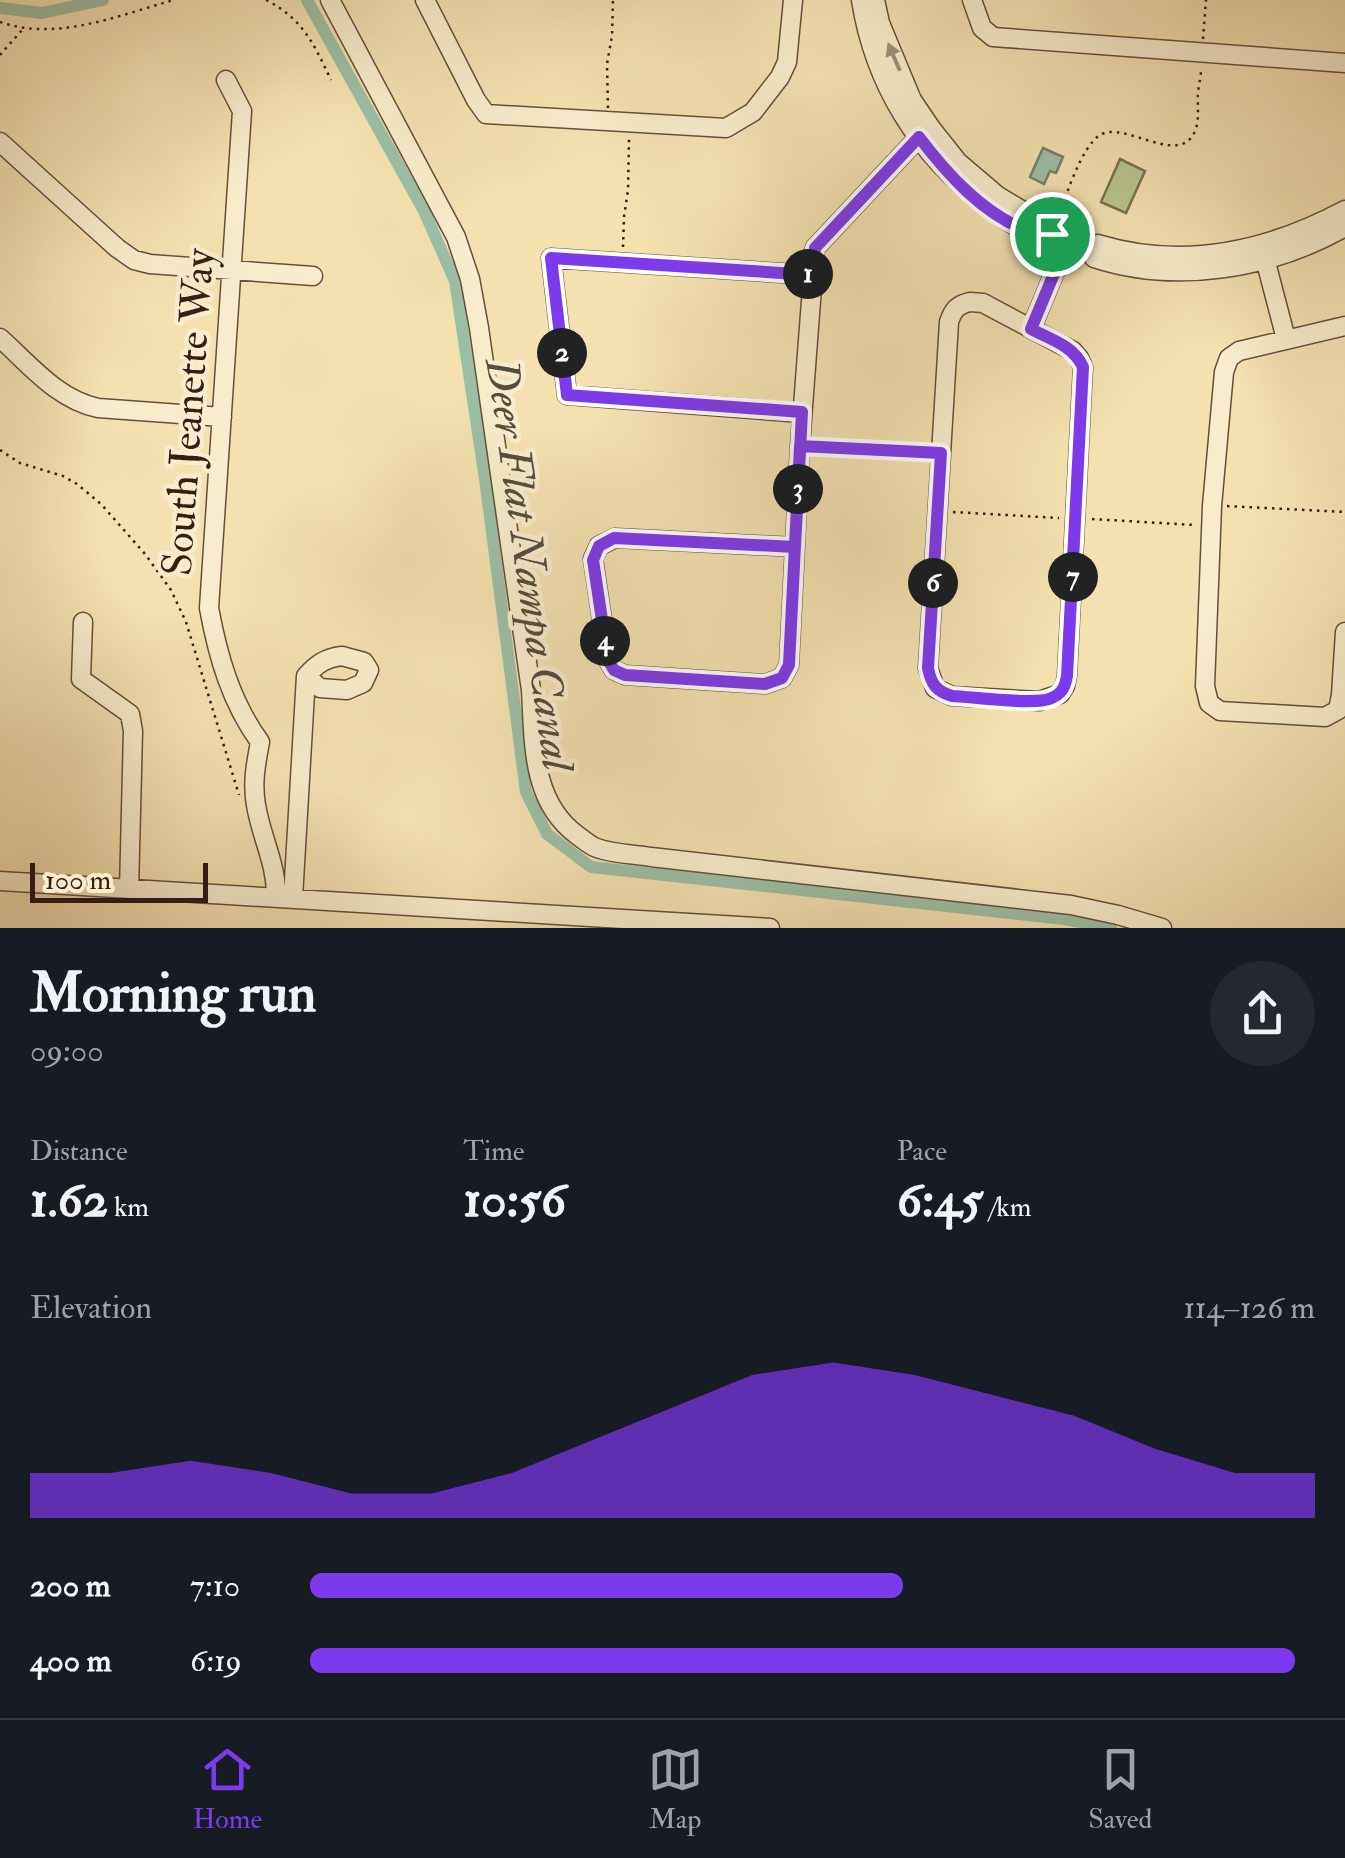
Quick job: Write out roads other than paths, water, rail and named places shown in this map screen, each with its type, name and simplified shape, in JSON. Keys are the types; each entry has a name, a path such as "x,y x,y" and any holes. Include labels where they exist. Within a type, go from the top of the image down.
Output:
{"street":[{"path":"330,0 456,237 470,280 531,690 540,784 549,804 568,828 595,848 1071,905 1162,928"},
{"path":"425,0 486,114 726,128 753,112 780,78 787,62 793,0"},
{"path":"861,0 872,54 890,92 925,132"},
{"path":"874,0 925,132 944,169 970,193 1032,234 1055,236 1091,248 1098,244 1134,252 1202,255 1307,246 1345,227"},
{"path":"972,0 982,28 993,37 1345,63"},
{"name":"South Jeanette Way","path":"226,80 242,111 209,608 225,676 244,720 260,742 254,769 255,800 284,898"},
{"path":"795,547 614,538 599,546 593,560 608,660 614,670 625,675 765,684 782,678 789,665 815,248 925,132"},
{"path":"0,142 134,260 232,272 313,276"},
{"path":"1263,252 1345,210"},
{"path":"1031,329 1055,236"},
{"path":"1263,252 1286,339"},
{"path":"802,412 567,395 551,258 813,275"},
{"path":"983,303 1031,329 1073,351 1083,367 1065,686 1060,694 1039,701 952,696 935,688 928,668 948,322 958,305 983,303"},
{"path":"1345,326 1239,351 1229,358 1224,372 1212,506 1205,686 1209,703 1220,711 1307,716 1324,716 1338,710 1345,632"},
{"path":"0,338 66,397 82,405 222,417"},
{"path":"83,622 81,679 130,714 129,890"},
{"path":"284,898 306,676"},
{"path":"0,881 770,928"}],"waterway":[{"name":"Deer Flat Nampa Canal","path":"0,8 42,13 103,0"},
{"name":"Deer Flat Nampa Canal","path":"307,0 424,211 455,281 526,792 547,834 591,867 1064,919 1111,928"}]}
